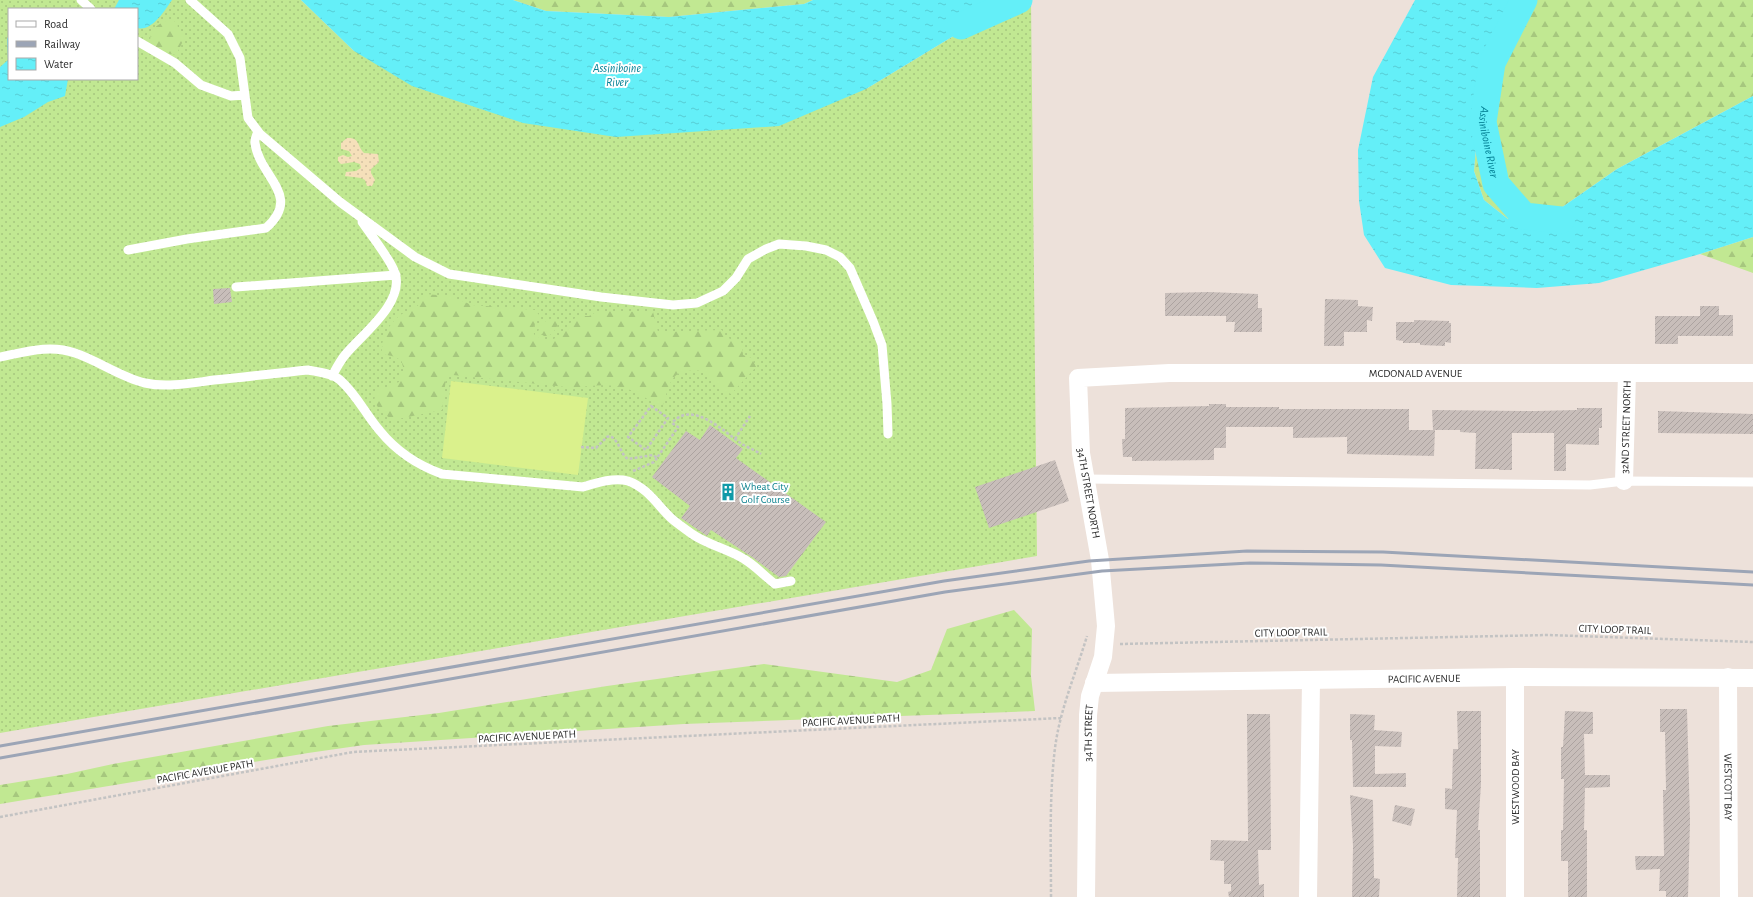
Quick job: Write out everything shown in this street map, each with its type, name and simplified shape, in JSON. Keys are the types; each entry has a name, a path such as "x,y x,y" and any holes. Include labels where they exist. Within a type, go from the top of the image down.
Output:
{"street":[{"name":"MCDONALD AVENUE","path":"1078,378 1169,373 1753,373"},
{"name":"32ND STREET NORTH","path":"1624,481 1626,374"},
{"name":"34TH STREET NORTH","path":"1078,378 1080,453 1101,566"},
{"name":"34TH STREET","path":"1086,897 1088,715 1090,696 1103,657 1106,626 1101,566"},
{"name":"WESTCOTT BAY","path":"1728,677 1729,897"},
{"name":"PACIFIC AVENUE","path":"1094,683 1515,678 1753,678"},
{"name":"WESTWOOD BAY","path":"1515,678 1515,897"},
{"path":"1308,897 1311,680"}],"lane":[{"path":"81,0 90,8"},
{"path":"190,0 228,34 240,58 248,118 258,132 300,170 358,216 415,257 449,274 601,297 673,305 697,303 723,291 736,278 748,259 779,244 806,246 826,250 840,257 850,268 882,345 888,434"},
{"path":"138,42 175,63 201,85 231,96 245,95"},
{"path":"128,250 187,239 266,228 275,220 279,212 281,201 278,190 258,155 254,142 258,132"},
{"path":"332,376 344,356 380,318 391,302 398,284 396,275 358,216"},
{"path":"236,288 396,275"},
{"path":"0,357 45,348 74,352 126,376 145,383 158,385 183,384 308,370 332,376 339,380 356,398 380,432 404,455 422,467 442,474 583,487 598,482 614,480 628,481 642,488 654,498 672,519 693,535 743,558 756,567 775,584 791,581"},
{"path":"1086,479 1590,485 1624,481 1753,482"}],"path":[{"path":"628,481 632,472 654,462 678,427 668,418 651,406 628,437 646,450 668,418"},
{"path":"673,422 676,418 684,416 702,418 712,422 735,439 761,454"},
{"path":"735,439 750,416"},
{"path":"581,447 596,448 605,438 610,436 615,439 628,459 653,455 657,458"},
{"name":"CITY LOOP TRAIL","path":"1051,897 1051,798 1055,747 1061,718 1084,645 1548,635 1753,642"},
{"name":"PACIFIC AVENUE PATH","path":"0,817 353,752 1061,718"}],"green space":[{"name":"Wheat City Golf Course","path":"0,0 301,0 354,51 866,89 1013,0 1031,0 1037,556 0,733"},
{"path":"513,0 813,0 804,4 669,17 546,11"},
{"path":"1530,0 1753,0 1753,96 1617,169 1558,210 1508,219 1484,200 1474,171 1479,113"},
{"path":"170,19 176,22 184,39 176,55 157,51 150,42 153,30"},
{"path":"1753,237 1753,273 1700,254"},
{"path":"424,294 450,296 472,305 535,310 540,316 532,329 535,336 551,341 558,336 577,316 589,316 598,311 653,312 658,332 722,330 725,337 742,343 743,355 752,358 756,367 731,394 719,388 702,371 684,372 678,374 671,382 663,405 655,403 626,388 619,387 597,386 575,388 453,375 446,378 442,410 393,420 381,412 374,401 376,391 399,382 404,370 401,360 382,354 384,336 395,320 406,311 413,309 420,303"},
{"path":"554,318 560,321 553,333 548,336 544,336 538,332 543,323"},
{"path":"451,381 588,398 578,475 442,458"},
{"path":"1014,610 1032,629 1031,676 1035,711 684,724 364,745 0,804 0,785 67,774 113,764 328,726 439,713 607,686 764,664 897,682 931,670 947,629"}],"sand":[{"path":"347,138 356,140 364,153 378,154 379,162 371,169 371,173 375,180 372,186 367,186 365,180 361,178 345,176 346,172 356,171 361,168 360,164 354,162 341,164 338,161 338,157 343,155 348,157 352,156 349,151 341,149 341,143"}],"water":[{"path":"119,0 172,0 153,24 143,28 138,28 138,8 115,8"},
{"name":"Assiniboine River","path":"301,0 513,0 546,11 669,17 804,4 813,0 1013,0 866,89 779,126 616,137 523,123 412,86 354,51"},
{"name":"Assiniboine River","path":"1415,0 1530,0 1479,113 1474,171 1484,200 1508,219 1558,210 1617,169 1753,96 1753,237 1599,283 1537,288 1451,285 1385,268 1364,235 1359,201 1358,150 1373,77"},
{"path":"8,37 8,60 7,39"},
{"path":"8,60 8,80 68,80 65,96 48,102 24,117 0,127 0,67"}],"building":[{"path":"230,288 232,302 214,304 213,289"},
{"path":"1209,292 1258,294 1258,308 1262,308 1262,332 1234,332 1235,322 1226,322 1226,316 1165,316 1165,293"},
{"path":"1325,299 1358,300 1358,306 1373,307 1372,321 1367,320 1367,332 1344,332 1344,346 1324,346"},
{"path":"1700,306 1719,306 1719,315 1733,315 1733,336 1678,336 1678,344 1655,344 1655,316 1700,316"},
{"path":"1414,320 1449,321 1449,323 1451,323 1451,343 1445,342 1445,346 1420,345 1420,343 1403,343 1403,341 1396,340 1396,322 1414,322"},
{"path":"1209,404 1226,404 1226,407 1279,407 1279,409 1409,409 1409,430 1433,430 1432,410 1535,411 1602,408 1602,428 1599,428 1599,445 1566,444 1566,471 1554,471 1554,433 1512,433 1512,470 1499,470 1475,469 1476,433 1460,432 1460,430 1435,430 1434,456 1347,454 1347,437 1293,438 1293,427 1226,427 1226,448 1214,448 1214,460 1132,461 1132,457 1123,457 1122,439 1125,439 1125,408 1209,406"},
{"path":"1658,411 1753,414 1753,434 1658,433"},
{"name":"Wheat City Golf Course","path":"710,425 743,449 736,458 826,522 786,576 779,577 711,530 707,536 681,518 690,506 652,477 686,431 700,440"},
{"path":"1055,460 1069,501 989,528 975,487"},
{"path":"1660,709 1687,709 1690,821 1688,897 1666,897 1666,891 1659,891 1660,869 1636,870 1635,856 1664,856 1663,790 1666,790 1665,732 1660,732"},
{"path":"1457,711 1481,711 1481,784 1478,830 1480,830 1480,897 1457,897 1458,858 1455,858 1457,810 1445,809 1445,788 1452,789 1453,749 1458,749"},
{"path":"1565,711 1593,712 1593,734 1584,734 1585,775 1610,775 1610,787 1585,788 1584,830 1587,830 1587,897 1568,897 1568,861 1561,861 1564,779 1561,779 1561,747 1563,747"},
{"path":"1247,714 1270,714 1271,850 1258,850 1259,885 1264,884 1264,897 1229,897 1228,892 1231,891 1231,884 1224,884 1224,861 1210,860 1211,840 1248,841"},
{"path":"1350,714 1375,715 1374,730 1402,732 1401,747 1375,746 1375,774 1406,773 1406,787 1353,787"},
{"path":"1350,795 1373,800 1374,878 1380,879 1379,897 1352,897 1353,846"},
{"path":"1395,805 1415,809 1411,826 1392,821"}],"waterway":[{"name":"Assiniboine River","path":"961,26 1019,0"},
{"name":"Assiniboine River","path":"1524,0 1492,63 1483,122 1496,184 1524,216 1561,220"}],"railway":[{"path":"0,746 944,581 1089,561 1247,551 1383,552 1753,572"},
{"path":"0,758 945,592 1102,571 1250,563 1381,565 1753,585"}],"place":[{"name":"Wheat City Golf Course","path":"728,492"}]}
